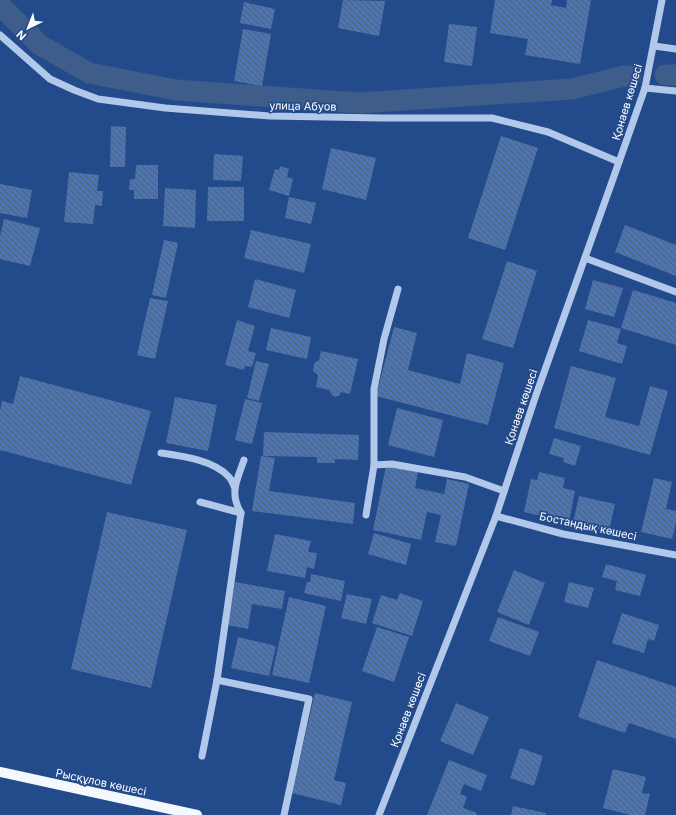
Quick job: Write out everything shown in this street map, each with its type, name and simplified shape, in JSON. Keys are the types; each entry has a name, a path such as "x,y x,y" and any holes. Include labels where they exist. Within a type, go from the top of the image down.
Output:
{"main road":[{"name":"Рысқұлов көшесі","path":"0,772 197,815"}],"street":[{"name":"Қонаев көшесі","path":"379,815 496,516 536,395 620,162 645,88 662,0"},
{"name":"улица Абуов","path":"0,35 50,79 98,99 165,108 270,116 492,118 548,132 620,162"},
{"path":"654,46 676,49"},
{"path":"645,88 676,92"},
{"path":"585,258 676,292"},
{"path":"366,515 374,465 374,389 384,339 398,289"},
{"path":"161,453 189,458 208,464 222,471 230,478 235,488"},
{"path":"202,756 217,680 241,513 235,503 235,488 244,460"},
{"path":"374,465 392,464 465,477 504,491"},
{"path":"200,502 241,513"},
{"name":"Бостандық көшесі","path":"496,516 563,534 676,555"},
{"path":"217,680 309,699 284,815"}],"building":[{"path":"343,0 385,1 379,36 338,28"},
{"path":"495,0 552,0 551,5 566,8 567,0 591,0 580,64 525,55 528,39 490,33"},
{"path":"244,2 275,9 271,29 240,23"},
{"path":"449,24 477,27 472,66 444,62"},
{"path":"243,29 271,34 262,86 234,81"},
{"path":"111,126 126,127 125,167 110,167"},
{"path":"501,136 538,148 505,250 468,238"},
{"path":"331,148 376,158 366,200 322,189"},
{"path":"214,154 243,156 241,181 213,180"},
{"path":"136,165 158,165 158,199 134,199 134,190 129,190 130,179 135,179"},
{"path":"280,166 289,169 287,177 293,179 289,196 269,190 275,169 279,170"},
{"path":"69,172 99,175 97,191 103,191 102,206 95,205 93,224 64,222"},
{"path":"0,184 32,190 27,218 0,213"},
{"path":"208,187 244,187 244,221 207,221"},
{"path":"165,188 196,190 195,228 163,226"},
{"path":"289,197 316,203 311,224 285,218"},
{"path":"4,219 40,228 30,266 0,259 0,236"},
{"path":"625,225 676,245 676,276 615,252"},
{"path":"251,230 311,244 304,273 244,258"},
{"path":"164,240 178,243 166,298 152,295"},
{"path":"507,261 537,271 513,348 482,339"},
{"path":"255,279 296,290 289,318 248,307"},
{"path":"593,280 623,288 614,317 585,309"},
{"path":"633,290 676,303 676,345 621,328"},
{"path":"150,298 168,301 155,359 137,355"},
{"path":"237,320 255,326 248,351 256,353 252,367 245,366 244,370 225,365"},
{"path":"588,320 621,329 617,343 627,346 622,364 579,351"},
{"path":"394,327 417,333 408,370 460,384 467,353 504,363 488,425 376,396"},
{"path":"271,328 311,337 307,359 266,350"},
{"path":"321,351 358,359 350,394 341,392 340,395 335,397 329,390 316,387 318,375 313,371 314,363 319,360"},
{"path":"256,361 269,364 259,401 247,398"},
{"path":"571,366 616,378 605,417 639,426 650,386 668,391 650,455 554,428"},
{"path":"20,376 151,411 131,485 0,450 0,411 2,401 13,404"},
{"path":"175,397 217,405 208,451 166,443"},
{"path":"245,399 262,403 252,444 235,440"},
{"path":"397,408 443,420 434,457 388,445"},
{"path":"264,432 359,435 358,460 335,459 335,463 317,463 317,457 263,456"},
{"path":"554,438 581,446 575,466 563,462 564,458 549,454"},
{"path":"261,456 275,458 269,491 355,503 353,524 252,511"},
{"path":"386,466 418,472 415,488 444,494 447,479 469,484 456,546 435,542 441,515 427,512 421,540 373,530"},
{"path":"539,472 565,478 563,488 575,491 569,522 524,512 531,479 537,480"},
{"path":"654,478 672,482 666,509 676,511 676,522 672,539 641,532"},
{"path":"579,496 615,504 609,531 573,523"},
{"path":"107,512 187,530 151,688 71,669"},
{"path":"374,533 411,544 406,565 368,554"},
{"path":"275,534 311,541 308,552 317,553 314,569 307,567 305,578 267,571"},
{"path":"606,564 646,575 640,596 615,590 617,581 602,577"},
{"path":"514,570 545,583 529,625 497,612"},
{"path":"311,574 345,581 341,601 304,593 307,582 310,582"},
{"path":"235,582 285,591 282,609 252,604 248,629 227,625"},
{"path":"569,582 594,588 588,608 564,602"},
{"path":"400,593 423,601 412,636 372,623 381,595 397,600"},
{"path":"347,594 372,599 366,624 341,618"},
{"path":"289,597 326,606 309,683 272,675"},
{"path":"622,613 659,625 654,641 648,639 644,653 612,643"},
{"path":"498,617 539,632 530,656 489,641"},
{"path":"377,627 409,637 394,682 362,671"},
{"path":"238,637 276,646 269,676 231,668"},
{"path":"597,660 676,687 676,739 629,723 625,733 578,717"},
{"path":"315,693 352,702 334,780 346,783 341,805 292,793"},
{"path":"456,703 489,717 473,755 440,741"},
{"path":"520,748 543,756 534,786 510,778"},
{"path":"449,760 487,775 481,791 464,784 460,794 467,797 463,808 477,813 476,815 427,815"},
{"path":"613,769 646,777 642,793 650,794 645,815 630,815 603,808"},
{"path":"513,806 546,813 546,815 511,815"}],"waterway":[{"path":"0,5 40,45 89,73 176,90 359,103 572,89 624,76 631,76"},
{"path":"665,75 676,75"}]}
